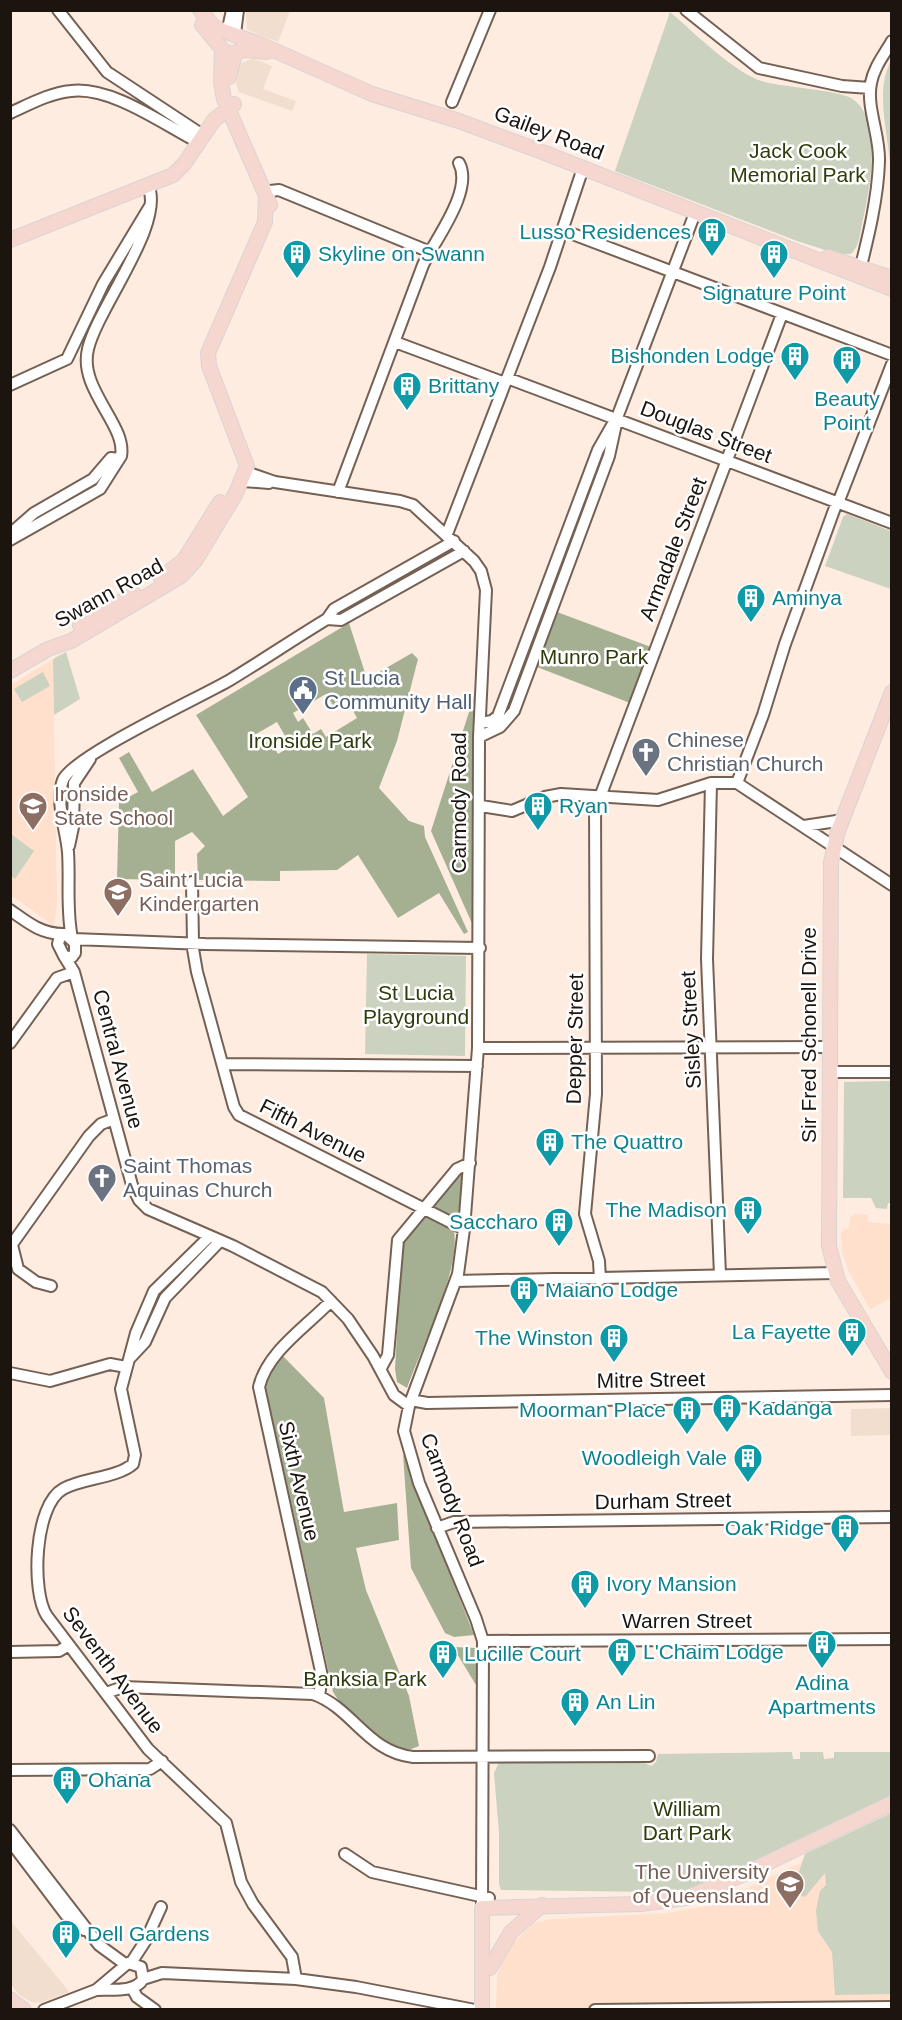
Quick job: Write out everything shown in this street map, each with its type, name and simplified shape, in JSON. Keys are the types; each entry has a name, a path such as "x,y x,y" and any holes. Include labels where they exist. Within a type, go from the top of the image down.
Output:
{"main road":[{"path":"194,10 229,52"},
{"path":"200,10 209,24 231,34 241,46 229,52"},
{"path":"231,34 221,40 229,52 231,108 273,213 272,230 214,355 214,377 238,443 242,475"},
{"name":"Gailey Road","path":"231,34 386,99 459,121 807,255 825,256 891,289"},
{"name":"Gailey Road","path":"229,52 248,50 275,53"},
{"path":"10,240 176,173 198,137 214,120 231,108"},
{"name":"Gailey Road","path":"860,272 891,278"},
{"name":"Swann Road","path":"10,671 48,649 67,632 178,567 242,475"},
{"name":"Sir Fred Schonell Drive","path":"891,692 843,820 835,846 830,889 831,1072 828,1236 835,1273 891,1372"},
{"path":"486,1903 542,1905 658,1903 692,1896 744,1874 891,1803"},
{"name":"Carmody Road","path":"486,1903 490,2010"},
{"name":"Carmody Road","path":"482,2010 486,1903"},
{"path":"490,1968 511,1932 542,1905"},
{"path":"10,1998 24,2010"}],"street":[{"path":"58,10 110,74 198,137"},
{"path":"231,10 231,34"},
{"path":"231,34 238,10"},
{"path":"452,102 490,10"},
{"path":"686,10 759,68 842,86 870,88"},
{"path":"860,272 879,160 870,88 877,65 891,41"},
{"path":"10,113 58,93 89,91 131,106 198,137"},
{"path":"338,492 430,252 442,234 458,195 461,177 459,164"},
{"path":"68,936 68,849 62,812 63,780 73,767 137,728 231,680 327,619 334,609 451,538 583,168"},
{"path":"10,540 97,490 122,452 91,382 87,355 103,314 145,230 153,202 148,185"},
{"path":"266,197 270,191 276,189 430,252"},
{"path":"10,385 65,361 109,274 153,202"},
{"path":"479,737 500,727 514,711 610,452 617,418 695,213"},
{"path":"562,230 891,355"},
{"name":"Armadale Street","path":"597,797 782,314"},
{"name":"Douglas Street","path":"394,342 617,418 891,523"},
{"path":"737,783 763,715 785,644 891,364"},
{"path":"480,723 496,719 598,450 617,418"},
{"path":"10,534 34,513 93,479 112,458 119,459"},
{"name":"Carmody Road","path":"242,475 275,483 406,503 419,509 451,538 481,571 486,590 479,737 481,806 478,1048 464,1229 456,1281 404,1424 405,1438 437,1528 476,1619 483,1641 483,1823 486,1903"},
{"path":"327,619 341,620 464,551"},
{"path":"482,696 491,701 503,702"},
{"path":"481,806 512,811 550,795 658,800 711,783 737,783 891,885"},
{"name":"Sisley Street","path":"711,783 707,959 720,1275"},
{"name":"Depper Street","path":"597,797 596,1094 585,1214 599,1261 600,1280"},
{"path":"804,826 843,820"},
{"name":"Fifth Avenue","path":"192,882 193,943 197,972 234,1107 239,1115 464,1229"},
{"path":"10,910 68,952 83,945 100,942"},
{"path":"35,928 49,934 100,942 480,948"},
{"name":"Central Avenue","path":"68,952 58,940 68,936 68,952 132,1185 140,1202 171,1220 312,1286 348,1319 381,1368 394,1395 410,1403"},
{"path":"10,1043 57,978 74,972"},
{"path":"478,1048 831,1047"},
{"path":"223,1064 477,1066"},
{"path":"831,1072 891,1072"},
{"path":"51,1286 36,1282 14,1268 11,1246 89,1136 100,1125 114,1119"},
{"path":"381,1368 388,1355 398,1240 457,1168 470,1162"},
{"name":"Seventh Avenue","path":"215,1239 151,1295 136,1333 121,1389 135,1454 134,1463 125,1469 59,1491 37,1543 43,1610 148,1749 226,1823 238,1877 253,1904 292,1957 296,1979"},
{"path":"456,1281 600,1280 835,1273"},
{"name":"Sixth Avenue","path":"319,1696 322,1676 259,1387 262,1372 271,1360 331,1301"},
{"path":"10,1373 50,1381 111,1364 128,1363"},
{"name":"Mitre Street","path":"410,1403 891,1395"},
{"name":"Durham Street","path":"437,1528 454,1522 891,1517"},
{"name":"Warren Street","path":"483,1641 891,1639"},
{"path":"10,1652 59,1651 69,1645"},
{"path":"105,1693 123,1687 295,1692 319,1696 392,1753 413,1757 649,1756"},
{"path":"10,1770 150,1769 162,1761"},
{"path":"10,1830 99,1945 120,1983 135,1975 146,1940 161,1907"},
{"path":"10,1841 22,1860 67,1917 90,1934"},
{"path":"345,1854 372,1872 486,1903"},
{"path":"99,1945 135,1975 146,2002 155,2010"},
{"path":"96,1990 117,1974 162,1973 296,1979 356,1987 475,2010"},
{"path":"44,2010 60,2007 135,1975"},
{"path":"595,2010 891,2007"}],"shaded area":[{"path":"246,11 290,11 278,42 247,30"},
{"path":"253,58 272,66 263,89 296,101 292,111 239,92 236,84 238,65"},
{"name":"Ironside State School","path":"53,659 57,904 54,926 11,895 11,685"},
{"path":"855,1214 868,1215 868,1222 891,1224 891,1298 870,1309 848,1270 842,1252 841,1232 849,1228 850,1218"},
{"path":"891,1408 891,1435 851,1436 851,1409"},
{"name":"The University of Queensland","path":"891,1813 891,2009 496,2010 497,1976 506,1951 533,1923 553,1919 667,1913 712,1905 802,1862 805,1854"},
{"path":"10,1920 69,1992 39,2003 31,2002 18,1994 11,1984"}],"green space":[{"name":"Jack Cook Memorial Park","path":"670,12 729,62 754,78 774,84 844,95 862,108 868,122 871,139 871,176 859,240 851,254 838,254 797,241 615,171"},
{"path":"891,61 892,180 883,103 883,88"},
{"path":"847,514 891,531 891,589 825,566 843,517"},
{"name":"Munro Park","path":"557,612 651,647 630,703 537,667"},
{"name":"Ironside Park","path":"349,623 367,679 412,653 418,659 397,741 379,788 409,821 424,826 425,837 468,932 464,934 439,893 398,918 358,855 337,870 280,871 280,881 198,880 197,854 205,846 192,832 175,841 175,880 117,879 119,802 138,792 119,758 129,752 152,792 193,769 223,816 248,797 196,715","holes":["326,694 334,707 347,700 357,718 326,737 321,729 313,734 303,718 298,722 293,713","277,722 291,746 278,754 270,740 256,747 251,737"]},
{"path":"66,652 80,699 54,715 53,659"},
{"path":"43,672 50,686 22,702 14,689"},
{"path":"477,687 474,928 431,831"},
{"path":"11,834 34,851 15,879 11,876"},
{"name":"St Lucia Playground","path":"367,954 466,956 465,1056 365,1054"},
{"path":"891,1081 892,1203 888,1203 887,1209 876,1208 871,1198 843,1198 844,1082"},
{"path":"460,1172 462,1179 458,1218 433,1208"},
{"path":"426,1216 454,1231 455,1247 446,1287 407,1388 397,1382 395,1369 402,1242"},
{"name":"Banksia Park","path":"283,1356 324,1398 344,1512 397,1503 399,1540 356,1548 366,1590 409,1696 419,1746 412,1749 398,1750 384,1744 359,1723 333,1692 265,1385 268,1370"},
{"path":"403,1454 474,1635 454,1637 445,1633 411,1568"},
{"path":"453,1647 477,1648 479,1690"},
{"name":"William Dart Park","path":"792,1752 793,1759 800,1759 800,1752 823,1752 824,1759 834,1758 834,1752 891,1752 891,1797 699,1889 654,1892 501,1890 494,1773 500,1760 639,1760 651,1766 656,1762 658,1754"},
{"path":"891,1813 891,1994 835,1995 832,1952 818,1931 816,1911 820,1891 826,1885 825,1873 805,1897 792,1892 805,1854"}],"place":[{"name":"Lusso Residences","path":"712,258"},
{"name":"Skyline on Swann","path":"297,280"},
{"name":"Signature Point","path":"774,280"},
{"name":"Bishonden Lodge","path":"795,382"},
{"name":"Beauty Point","path":"847,386"},
{"name":"Brittany","path":"407,412"},
{"name":"Aminya","path":"751,624"},
{"name":"St Lucia Community Hall","path":"303,716"},
{"name":"Chinese Christian Church","path":"646,778"},
{"name":"Ironside State School","path":"33,832"},
{"name":"Ryan","path":"538,832"},
{"name":"Saint Lucia Kindergarten","path":"118,918"},
{"name":"The Quattro","path":"550,1168"},
{"name":"Saint Thomas Aquinas Church","path":"102,1204"},
{"name":"The Madison","path":"748,1236"},
{"name":"Saccharo","path":"559,1248"},
{"name":"Maiano Lodge","path":"524,1316"},
{"name":"La Fayette","path":"852,1358"},
{"name":"The Winston","path":"614,1364"},
{"name":"Kadanga","path":"727,1434"},
{"name":"Moorman Place","path":"687,1436"},
{"name":"Woodleigh Vale","path":"748,1484"},
{"name":"Oak Ridge","path":"845,1554"},
{"name":"Ivory Mansion","path":"585,1610"},
{"name":"Adina Apartments","path":"822,1670"},
{"name":"L'Chaim Lodge","path":"622,1678"},
{"name":"Lucille Court","path":"443,1680"},
{"name":"An Lin","path":"575,1728"},
{"name":"Ohana","path":"67,1806"},
{"name":"The University of Queensland","path":"790,1910"},
{"name":"Dell Gardens","path":"66,1960"}]}
